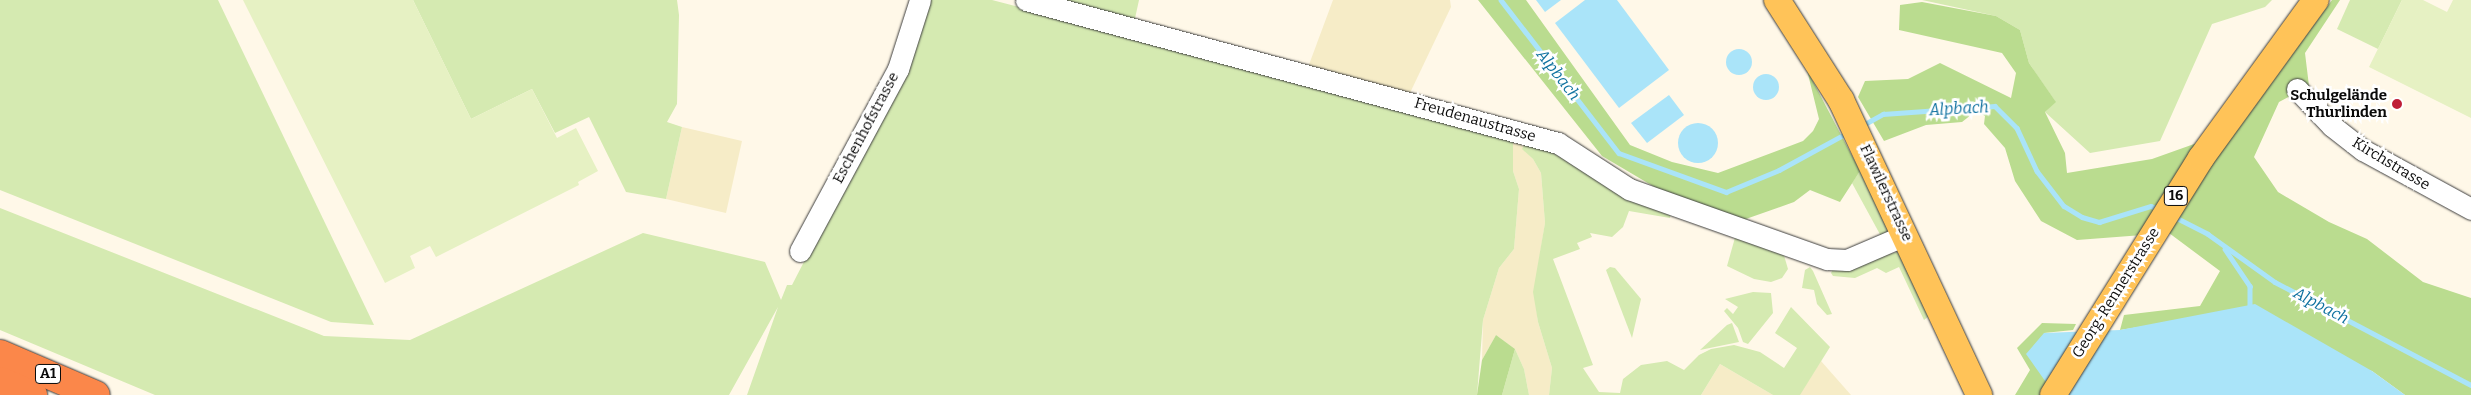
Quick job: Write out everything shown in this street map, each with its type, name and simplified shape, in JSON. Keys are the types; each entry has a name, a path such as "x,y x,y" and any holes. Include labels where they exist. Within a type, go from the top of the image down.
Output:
{"highway":[{"name":"A1","path":"0,354 96,395"},
{"name":"A1","path":"0,381 33,395"}],"main road":[{"name":"Flawilerstrasse","path":"1777,0 1824,69 1869,158 1979,395"},
{"name":"Georg-Rennerstrasse","path":"2053,395 2196,166 2316,0"}],"street":[{"name":"Eschenhofstrasse","path":"800,251 898,69 920,0"},
{"name":"Freudenaustrasse","path":"1026,0 1558,144 1628,189 1827,260 1847,260 1905,235"},
{"name":"Kirchstrasse","path":"2297,89 2332,126 2363,150 2471,210"}],"shaded area":[{"path":"1333,0 1450,0 1451,7 1409,95 1307,70"},
{"path":"682,127 742,141 726,213 666,199"},
{"path":"1513,136 1527,140 1523,149 1533,159 1541,173 1545,223 1534,292 1538,322 1552,368 1549,395 1529,395 1524,369 1515,349 1496,335 1482,360 1483,320 1499,268 1514,249 1519,189 1513,171"},
{"path":"1821,361 1851,395 1799,395"},
{"path":"1720,364 1773,395 1701,395"}],"green space":[{"path":"0,0 218,0 374,325 331,322 0,190"},
{"path":"243,0 413,0 471,119 532,89 557,138 576,128 598,171 578,182 579,185 436,257 430,246 410,256 415,268 385,283"},
{"path":"413,0 677,0 679,15 677,104 667,122 682,127 666,199 626,192 589,117 555,133 532,89 471,119"},
{"path":"927,0 992,0 1513,136 1513,171 1519,189 1514,249 1499,268 1483,320 1477,395 747,395 778,307 729,395 155,395 0,330 0,208 324,336 410,340 643,233 765,262 781,300 787,285 792,285 874,126"},
{"path":"1053,0 1139,0 1134,23"},
{"path":"1478,0 1526,0 1630,145 1672,162 1718,173 1803,141 1813,131 1819,119 1807,70 1860,171 1840,202 1810,190 1794,202 1743,220 1663,192 1602,156"},
{"path":"1922,0 2272,0 2265,7 2212,24 2160,141 2090,153 2045,112 2055,101 2029,63 2020,30 1996,16"},
{"path":"2332,0 2340,0 2305,53 2309,86 2279,102 2254,157 2278,192 2329,222 2367,239 2423,282 2471,298 2471,395 2405,395 2372,371 2176,321 2120,330 2124,315 2200,306 2220,271 2169,233 2077,240 2041,221 2015,181 2005,148 1984,124 1985,116 1976,111 1962,122 1926,125 1884,141 1858,97 1865,81 1908,79 1940,63 2011,98 2016,73 2002,53 1899,30 1900,5 1922,2 1996,16 2020,30 2029,63 2056,102 2045,112 2065,153 2067,173 2152,159 2239,128"},
{"path":"2350,0 2402,0 2378,49 2337,29"},
{"path":"2402,0 2423,0 2447,12 2453,0 2471,0 2471,118 2369,67"},
{"path":"1527,140 1671,212 1670,218 1629,211 1623,227 1612,237 1590,233 1592,237 1577,243 1580,249 1553,259 1593,365 1583,368 1599,392 1620,393 1623,379 1641,365 1667,361 1684,370 1699,355 1711,349 1734,345 1760,352 1784,368 1797,348 1775,333 1791,307 1830,347 1800,395 1773,395 1720,364 1701,395 1549,395 1552,368 1538,322 1533,292 1545,223 1541,173 1533,159 1522,149"},
{"path":"1860,171 1889,232 1882,238 1852,183"},
{"path":"1736,234 1783,252 1788,269 1782,278 1771,282 1754,279 1727,266"},
{"path":"1897,252 1902,254 1929,316 1924,320 1899,267 1886,273 1877,268 1855,278 1833,276 1831,273 1833,269"},
{"path":"1610,267 1615,268 1641,299 1632,338 1606,270"},
{"path":"1810,267 1832,314 1827,315 1817,304 1814,290 1802,288 1805,270"},
{"path":"1753,292 1771,293 1773,313 1748,344 1743,342 1738,328 1724,311 1727,308 1733,314 1738,307 1725,299"},
{"path":"1732,323 1739,342 1700,350 1727,325"},
{"path":"2042,323 2076,324 2073,330 2044,333 2055,395 2015,395 2030,370 2017,348"},
{"path":"1496,335 1515,349 1502,395 1477,395 1482,360"},
{"path":"1515,349 1524,369 1529,395 1502,395"}],"water":[{"path":"1536,0 1561,0 1545,12"},
{"path":"1585,0 1617,0 1669,70 1619,108 1555,23"},
{"path":"1739,49 1748,53 1752,62 1748,71 1739,75 1730,71 1726,62 1730,53"},
{"path":"1766,74 1775,78 1779,87 1775,96 1766,100 1757,96 1753,87 1757,78"},
{"path":"1669,95 1684,115 1647,143 1631,123"},
{"path":"1694,123 1702,123 1709,126 1715,132 1718,143 1715,154 1709,160 1702,163 1694,163 1687,160 1681,154 1678,147 1678,139 1681,132 1687,126"},
{"path":"2255,304 2372,371 2405,395 2055,395 2026,354 2044,333 2120,330"}],"waterway":[{"name":"Alpbach","path":"1501,0 1619,153 1726,192 1779,170 1847,133"},
{"name":"Alpbach","path":"1863,125 1883,114 1995,106 2017,128 2037,171 2064,206 2082,217 2099,222 2151,206 2159,209"},
{"name":"Alpbach","path":"2175,217 2208,234 2275,282 2471,385"},
{"path":"2225,249 2250,286 2250,305"}],"place":[{"name":"Schulgelände Thurlinden","path":"2397,104"}]}
